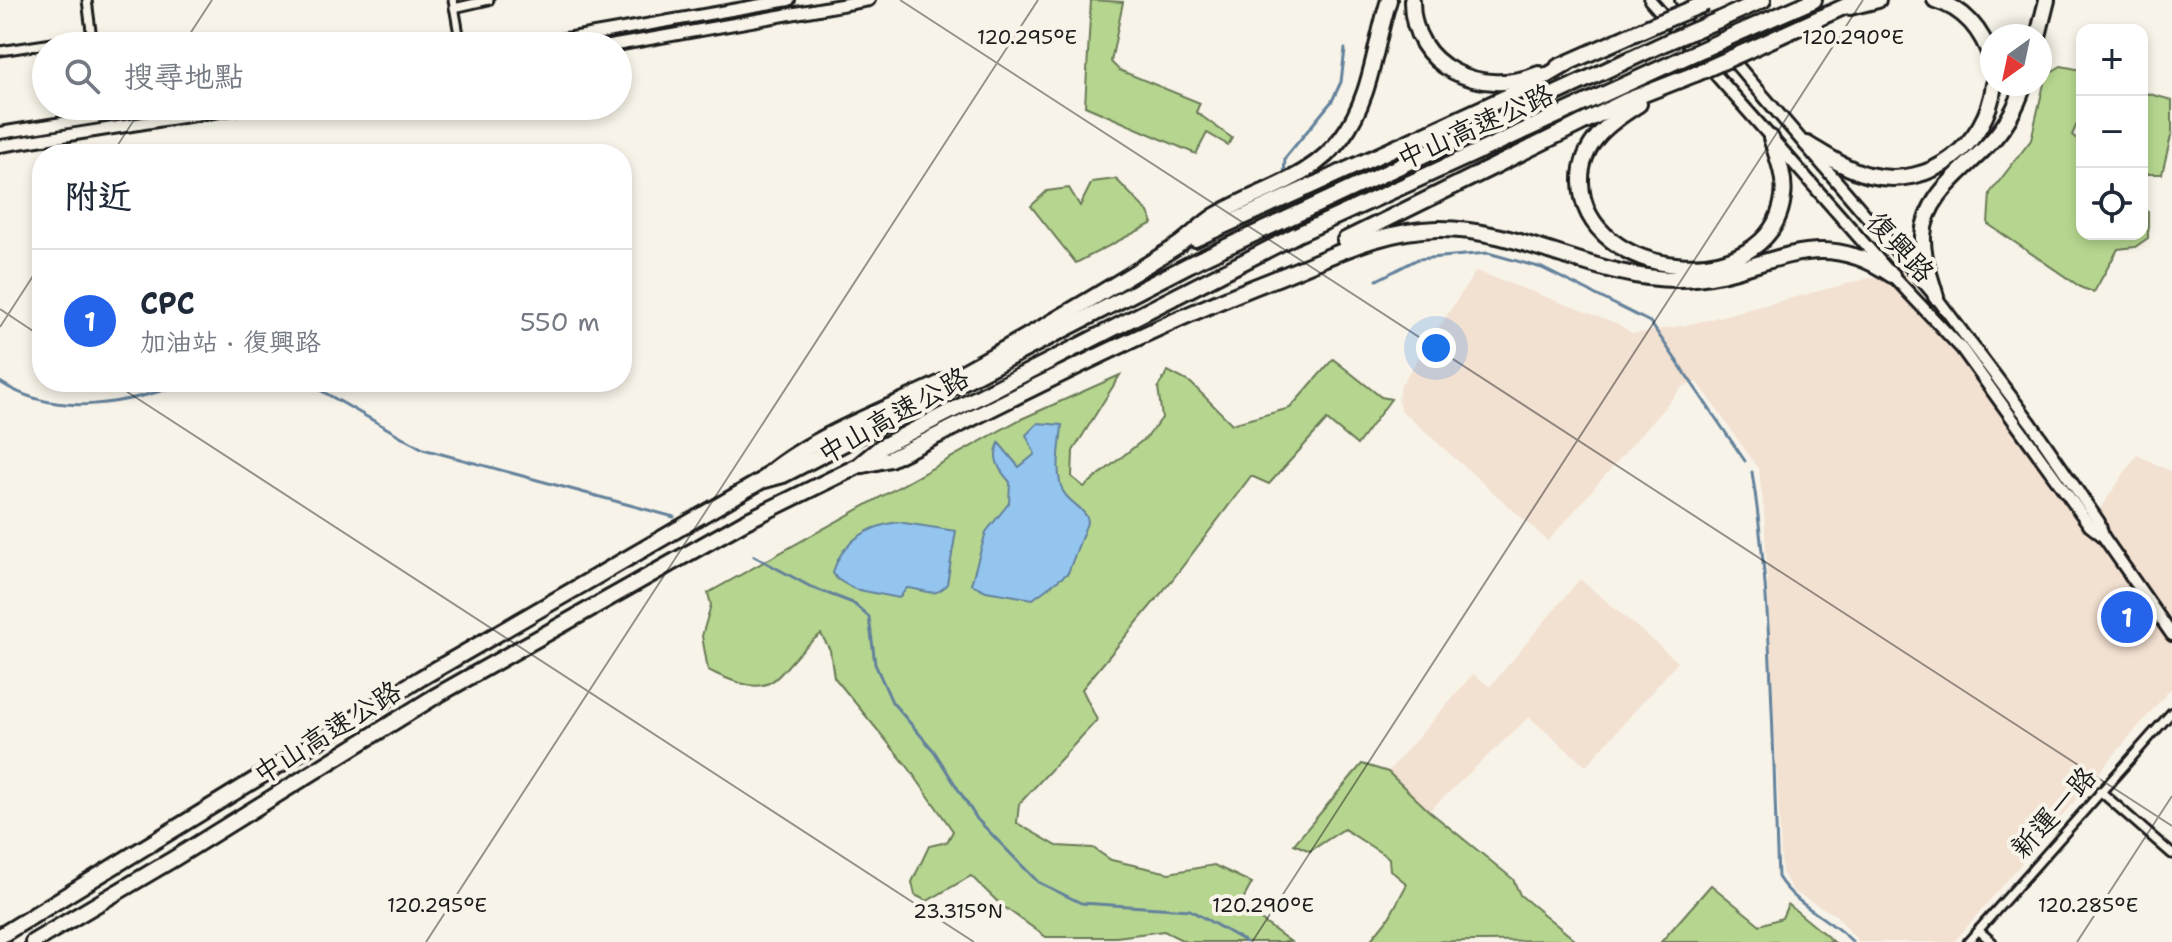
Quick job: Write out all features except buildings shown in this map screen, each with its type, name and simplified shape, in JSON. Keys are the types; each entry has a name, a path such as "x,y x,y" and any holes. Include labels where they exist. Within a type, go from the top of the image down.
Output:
{"highway":[{"path":"1179,245 1213,217 1293,180 1330,152 1361,102 1389,0"},
{"path":"1412,0 1415,26 1423,43 1448,69 1466,79 1505,83 1567,64"},
{"name":"中山高速公路","path":"0,936 421,678 761,481 783,475 927,403 1198,260 1763,0"},
{"name":"中山高速公路","path":"33,942 434,697 744,522 858,466 881,447 1296,235 1814,0"},
{"path":"1250,287 1264,277 1402,214 1626,101 1695,74 1859,0"},
{"path":"1845,8 1878,0"},
{"path":"1935,0 1961,13 1980,33"},
{"path":"2041,24 2047,0"},
{"path":"761,481 777,466 966,370 1179,245 1526,88 1567,64 1710,1"},
{"path":"1667,86 1607,124 1591,145 1581,171 1582,196 1590,217 1606,236 1624,249 1662,262 1702,265 1745,253 1764,240 1778,218 1784,194 1771,138"},
{"path":"1807,144 1846,167 1868,175 1891,179 1913,177 1949,161 1975,136 1987,116 1991,96"},
{"path":"1936,297 1925,257 1925,219 1945,188 1988,145 2009,117 2019,96"},
{"path":"858,466 890,459 1069,370 1250,287 1347,247 1397,234 1439,229 1492,235 1603,270 1654,279 1721,275 1819,249 1843,250 1892,275"}],"main road":[{"path":"631,32 789,0"},
{"path":"632,42 869,0"},
{"name":"復興路","path":"1650,0 1892,275 1962,349 2090,526 2103,536 2172,635"},
{"name":"復興路","path":"1681,0 1936,297 2031,423 2099,522 2103,536"},
{"path":"745,7 750,22"},
{"path":"0,133 63,120"},
{"path":"0,146 165,120"}],"street":[{"path":"87,0 91,32"},
{"path":"458,32 453,4 489,0"},
{"path":"0,51 32,46"},
{"path":"108,120 110,129"},
{"name":"新運一路","path":"1968,942 2172,712"},
{"path":"2100,791 2172,854"},
{"path":"1978,930 1992,942"}],"shaded area":[{"path":"1901,270 1971,351 2095,516 2137,455 2172,472 2172,687 1954,942 1859,942 1836,915 1794,892 1782,872 1764,510 1759,470 1698,382 1682,387 1548,541 1402,411 1398,400 1401,385 1476,271 1618,324 1633,334 1687,325"},
{"path":"1580,579 1678,662 1586,766 1529,717 1429,811 1388,772 1473,674 1490,687"}],"green space":[{"path":"1091,0 1123,2 1111,62 1119,70 1200,103 1196,112 1232,138 1228,145 1207,133 1196,154 1085,106"},
{"path":"2061,66 2076,69 2076,126 2072,135 2076,138 2076,240 2145,240 2135,247 2118,249 2094,292 2082,288 1988,224 1990,193 2031,140 2041,96 2052,96 2052,71"},
{"path":"2148,94 2172,100 2172,132 2162,174 2148,174"},
{"path":"1116,179 1148,212 1153,223 1076,263 1031,206 1047,191 1069,188 1080,206 1092,182"},
{"path":"1333,359 1381,397 1391,399 1357,445 1327,420 1269,484 1251,476 1173,579 1082,689 1097,720 1019,804 1017,823 1057,846 1093,848 1111,860 1169,873 1214,865 1252,883 1240,905 1291,942 1186,942 1164,931 1116,937 1046,937 1000,904 971,876 927,901 915,895 912,882 929,846 947,842 953,831 908,767 834,677 830,650 821,634 774,680 764,685 733,681 708,670 702,636 711,605 708,593 1019,420 1120,375 1073,451 1072,477 1084,487 1148,436 1162,418 1158,387 1168,371 1191,383 1232,424 1290,408"},
{"path":"1362,764 1388,772 1429,811 1513,879 1520,895 1575,940 1369,942 1390,916 1407,884 1390,870 1389,858 1344,829 1310,851 1294,844"},
{"path":"1711,885 1760,925 1782,918 1788,904 1834,942 1661,942"}],"water":[{"path":"1038,423 1062,425 1058,467 1060,483 1066,495 1088,520 1068,573 1033,599 986,591 971,584 986,532 1009,503 1010,482 996,459 999,443 1019,467 1035,454 1026,435"},
{"path":"898,522 956,531 947,584 943,589 934,593 907,588 899,598 854,589 837,579 833,573 849,544 876,527"}],"waterway":[{"path":"1284,177 1285,158 1332,101 1341,82 1345,49"},
{"path":"1377,280 1418,259 1488,253 1542,268 1650,322 1745,461"},
{"path":"0,382 23,394 70,404 118,401 156,392"},
{"path":"323,392 423,449 674,517"},
{"path":"1752,472 1768,623 1778,877 1803,904 1853,942"},
{"path":"754,556 811,587 853,603 869,617 875,664 892,702 934,751 977,819 1038,882 1081,903 1190,910 1246,942"}],"place":[{"name":"CPC","path":"2127,617"}]}
